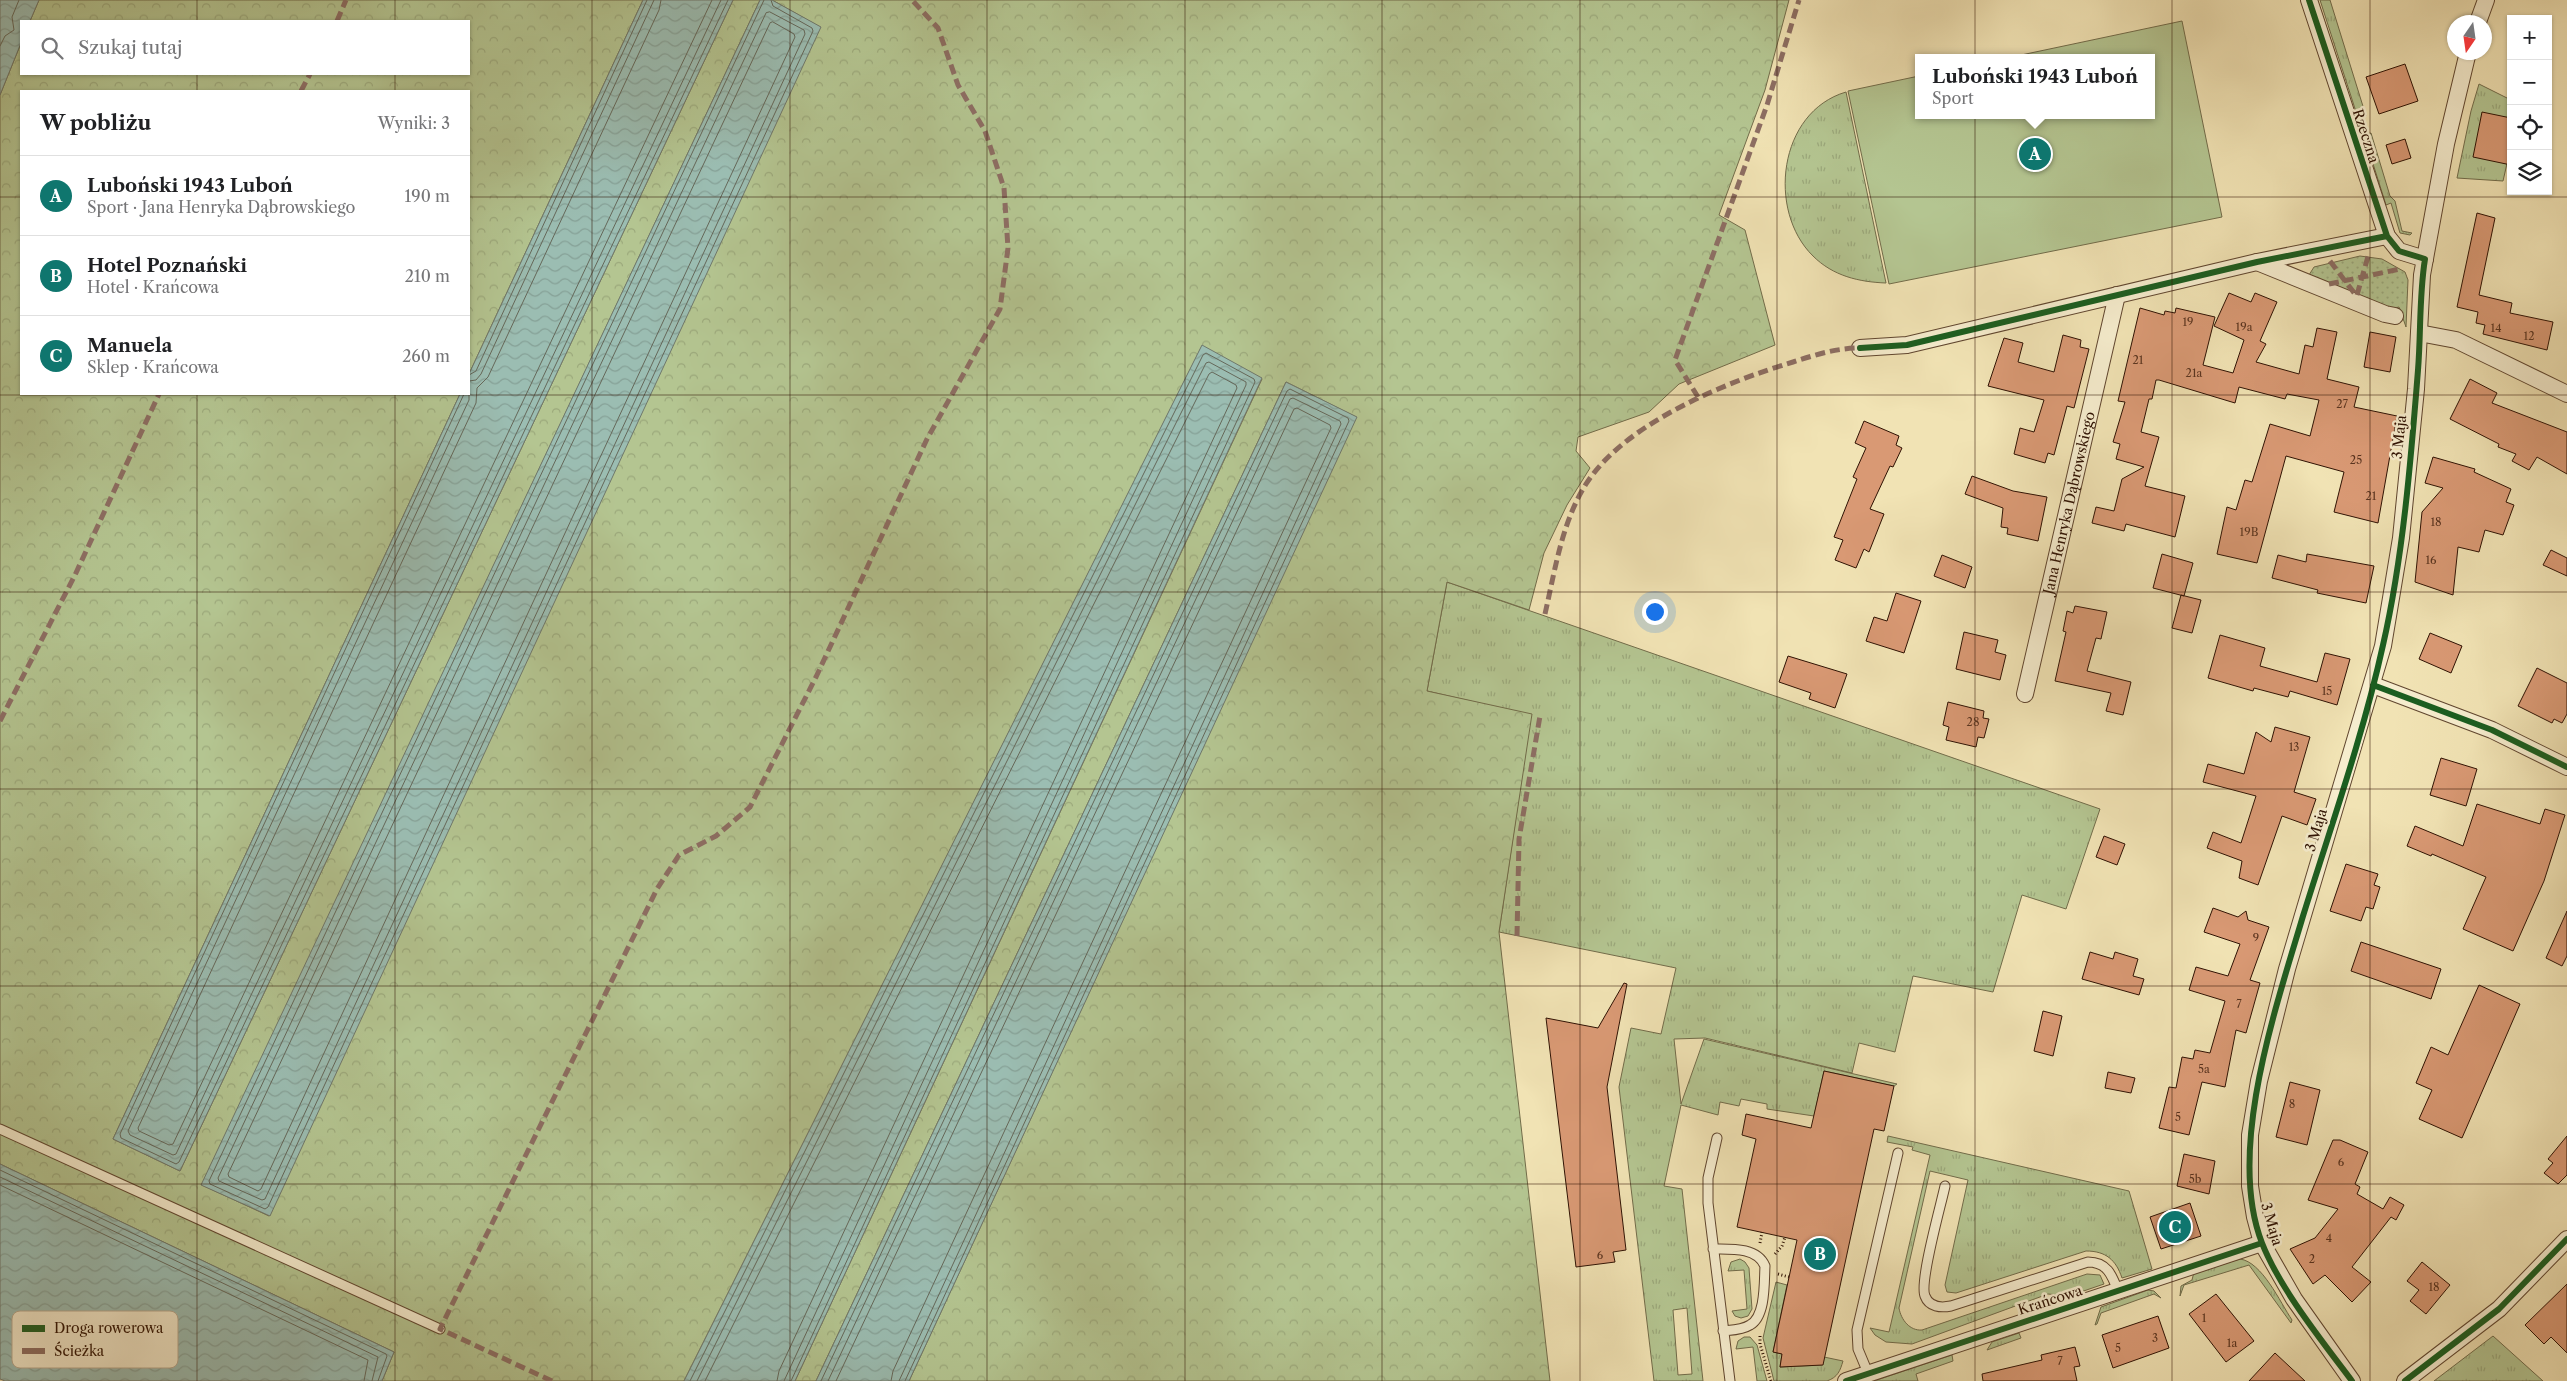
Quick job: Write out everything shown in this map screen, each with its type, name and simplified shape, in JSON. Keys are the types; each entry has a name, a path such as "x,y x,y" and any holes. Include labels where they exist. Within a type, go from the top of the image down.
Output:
{"street":[{"name":"Rzeczna","path":"2309,0 2387,236 2399,251 2424,259"},
{"path":"2481,15 2486,0"},
{"name":"3 Maja","path":"2352,1381 2294,1299 2262,1243 2250,1186 2249,1153 2254,1101 2287,969 2372,685 2387,625 2401,538 2418,375 2420,290 2424,259 2444,151 2466,60"},
{"path":"1860,348 1907,346 2257,262 2387,236"},
{"path":"2257,262 2394,316"},
{"name":"Jana Henryka Dąbrowskiego","path":"2026,694 2117,295"},
{"path":"2419,333 2456,340 2567,394"},
{"path":"2372,685 2492,730 2567,767"},
{"path":"2405,1381 2499,1309 2567,1240"},
{"name":"Krańcowa","path":"1846,1381 2262,1243"}],"lane":[{"path":"0,1129 440,1329"},
{"path":"1717,1138 1707,1191 1730,1381"},
{"path":"1868,1373 1858,1349 1857,1330 1898,1153"},
{"path":"1945,1186 1924,1280 1925,1297 1929,1303 1944,1307 1951,1306 2088,1262 2095,1262 2109,1270 2118,1291"},
{"path":"1713,1249 1734,1250 1756,1255 1765,1266 1761,1307 1756,1320 1745,1328 1723,1331"}],"path":[{"path":"1775,1255 1782,1246 1785,1237"},
{"path":"1775,1274 1789,1277"}],"green space":[{"path":"39,0 643,0 470,372 470,90 20,90 20,395 460,395 113,1139 180,1171 733,0 760,0 202,1185 269,1216 820,27 772,0 1789,0 1765,90 1719,215 1745,230 1775,345 1679,384 1649,412 1578,437 1576,451 1590,468 1567,505 1544,553 1529,610 1447,582 1427,691 1532,714 1499,932 1550,1381 909,1381 1356,417 1286,382 816,1381 795,1381 1262,379 1202,346 684,1381 382,1381 394,1352 0,1164 0,95 20,45 20,75 470,75 470,20 30,20"},
{"path":"2320,0 2330,0 2366,116 2358,118"},
{"path":"2182,21 2222,217 1889,284 1848,91 1915,77 1915,119 2155,119 2155,54 2026,54"},
{"path":"2479,84 2507,98 2507,164 2503,181 2457,178 2471,111"},
{"path":"1846,92 1886,283 1847,277 1829,269 1813,256 1798,237 1789,214 1785,190 1787,165 1794,141 1806,120 1823,103"},
{"path":"2371,133 2390,196 2395,201 2402,231 2412,233 2410,235 2400,233 2391,203 2386,205 2364,135"},
{"path":"2360,256 2382,259 2405,272 2408,280 2406,327 2399,307 2393,309 2309,275 2314,267"},
{"path":"1447,582 2100,809 2066,909 2022,895 1993,992 1913,976 1895,1052 1859,1043 1852,1073 1705,1038 1674,1039 1681,1104 1704,1039 1897,1084 1894,1086 1824,1071 1814,1116 1767,1109 1767,1104 1741,1099 1739,1106 1720,1102 1718,1115 1681,1105 1664,1186 1682,1189 1703,1381 1654,1381 1619,1087 1631,1028 1661,1034 1676,968 1499,932 1531,715 1427,691","holes":["1687,1308 1692,1374 1678,1375 1673,1310"]},
{"path":"1888,1136 2129,1191 2152,1269 2122,1278 2117,1266 2105,1255 2086,1251 1956,1293 1947,1292 1945,1285 1968,1180 1930,1171 1899,1308 1902,1317 1910,1327 1922,1330 2087,1274 2100,1275 2104,1284 2069,1296 2048,1294 1912,1344 1886,1342 1875,1335 1870,1328 1889,1332 1930,1155 1912,1150 1913,1147 1887,1142"},
{"path":"1740,1259 1749,1268 1752,1309 1748,1316 1741,1318 1735,1316 1732,1311 1747,1309 1744,1270 1728,1271 1731,1262"},
{"path":"2240,1259 2256,1267 2263,1275 2292,1320 2291,1323 2249,1265 2184,1285 2180,1296 2181,1286 2192,1280 2194,1272"},
{"path":"1776,1282 1787,1285 1773,1352 1782,1354 1780,1367 1822,1365 1824,1357 1843,1361 1841,1368 1834,1378 1827,1381 1774,1381 1763,1338"},
{"path":"2148,1290 2154,1291 2161,1298 2154,1294 2101,1313 2095,1325 2101,1307"},
{"path":"2019,1333 2021,1338 1987,1350 1992,1342"},
{"path":"2493,1336 2543,1381 2434,1381"},
{"path":"1744,1337 1750,1337 1757,1345 1767,1381 1757,1381 1753,1347 1736,1349 1738,1341"},
{"path":"1952,1355 1953,1361 1916,1374 1918,1381 1874,1381"}],"water":[{"path":"0,0 39,0 30,20 20,20 20,45 0,95"},
{"path":"643,0 733,0 180,1171 113,1139 460,395 470,395 470,372"},
{"path":"760,0 772,0 821,27 270,1216 201,1185"},
{"path":"1202,345 1262,378 795,1381 684,1381"},
{"path":"1286,382 1357,417 909,1381 816,1381"},
{"path":"0,1164 394,1352 382,1381 5,1381 0,1379"}],"building":[{"path":"2405,64 2418,101 2379,114 2366,77"},
{"path":"2482,112 2507,117 2507,164 2473,157"},
{"path":"2405,139 2411,158 2392,164 2386,145"},
{"path":"2477,213 2495,218 2479,295 2512,303 2510,313 2553,322 2547,350 2483,334 2485,325 2476,323 2478,312 2457,307"},
{"path":"2229,293 2251,302 2255,293 2277,302 2260,341 2266,344 2256,362 2299,374 2305,345 2313,347 2317,328 2337,332 2327,379 2359,387 2354,407 2397,416 2378,523 2334,512 2344,472 2286,456 2257,563 2217,554 2227,507 2236,510 2245,480 2252,482 2270,424 2310,436 2319,400 2287,394 2285,399 2239,387 2235,403 2156,380 2141,432 2159,437 2145,486 2185,496 2175,537 2126,524 2124,531 2092,523 2096,507 2114,511 2122,479 2144,467 2116,459 2120,444 2113,442 2125,402 2118,401 2140,308 2164,315 2165,311 2175,313 2176,308 2215,317 2203,365 2233,373 2244,340 2214,326"},
{"path":"2370,332 2396,337 2390,372 2364,367"},
{"path":"2063,335 2081,340 2080,347 2089,349 2074,408 2067,406 2054,455 2048,453 2045,463 2014,454 2020,428 2034,432 2044,400 1988,386 2004,338 2023,343 2018,362 2054,372"},
{"path":"2470,379 2497,393 2492,403 2567,432 2567,474 2537,457 2529,470 2512,461 2516,454 2498,447 2499,444 2450,419"},
{"path":"1864,421 1899,436 1896,445 1902,448 1893,467 1890,466 1870,509 1884,514 1869,552 1864,549 1856,568 1835,560 1843,540 1834,537 1857,479 1853,477 1866,448 1855,443"},
{"path":"2433,457 2475,469 2474,472 2511,489 2506,502 2514,505 2503,535 2485,530 2479,552 2458,547 2453,595 2415,582 2422,512 2443,488 2425,483"},
{"path":"1972,476 2013,491 2047,497 2038,541 2007,534 2008,528 2001,527 2003,508 1965,494"},
{"path":"2551,550 2567,558 2567,576 2543,565"},
{"path":"2162,554 2193,563 2184,596 2153,588"},
{"path":"2307,554 2374,566 2366,603 2317,593 2318,590 2272,578 2278,555 2306,562"},
{"path":"1942,555 1972,567 1965,588 1934,576"},
{"path":"1896,593 1921,601 1904,653 1866,641 1874,617 1887,621"},
{"path":"2181,595 2201,600 2192,633 2172,628"},
{"path":"2075,606 2107,612 2101,639 2096,638 2087,671 2131,682 2123,715 2106,711 2111,693 2055,681 2066,632 2063,631 2067,611 2073,613"},
{"path":"1964,632 1998,640 1995,652 2006,655 2000,680 1956,669"},
{"path":"2430,633 2462,646 2451,673 2419,659"},
{"path":"2220,635 2265,648 2260,666 2317,682 2325,653 2350,659 2337,705 2290,691 2288,697 2254,688 2253,691 2208,678"},
{"path":"1788,656 1847,674 1835,708 1809,699 1811,693 1779,682"},
{"path":"2537,668 2567,683 2567,714 2562,723 2554,719 2552,723 2518,706"},
{"path":"1948,702 1984,711 1983,718 1989,719 1984,738 1978,737 1976,747 1946,740 1949,727 1943,725"},
{"path":"2275,727 2310,737 2294,792 2316,799 2307,825 2282,816 2258,885 2239,878 2242,861 2207,848 2213,832 2241,843 2256,796 2203,782 2208,764 2244,774 2256,732 2271,742"},
{"path":"2441,758 2477,769 2466,806 2430,795"},
{"path":"2477,804 2540,824 2545,809 2565,815 2544,881 2513,951 2463,929 2486,877 2432,854 2431,856 2407,846 2415,826 2463,846"},
{"path":"2104,836 2125,844 2117,865 2096,857"},
{"path":"2346,864 2378,874 2374,885 2380,887 2373,909 2366,907 2361,921 2330,911"},
{"path":"2213,908 2238,917 2246,911 2248,920 2269,927 2250,980 2260,983 2246,1033 2236,1030 2225,1087 2202,1082 2189,1135 2159,1128 2169,1087 2176,1088 2182,1057 2193,1059 2195,1050 2210,1053 2225,1001 2189,990 2196,967 2228,976 2240,944 2204,932"},
{"path":"2567,911 2567,956 2562,966 2546,958"},
{"path":"2361,942 2441,969 2431,999 2351,971"},
{"path":"2090,952 2113,959 2115,952 2138,959 2133,976 2144,979 2139,995 2082,979"},
{"path":"1624,983 1627,984 1607,1087 1626,1250 1613,1252 1615,1262 1576,1267 1546,1018 1598,1028"},
{"path":"2479,985 2520,1004 2462,1138 2419,1119 2432,1090 2416,1083 2431,1047 2448,1055"},
{"path":"2043,1011 2062,1016 2053,1056 2034,1051"},
{"path":"1824,1071 1894,1086 1884,1131 1874,1129 1823,1365 1780,1367 1782,1354 1773,1352 1797,1240 1737,1227 1756,1139 1742,1135 1746,1114 1811,1128"},
{"path":"2108,1072 2135,1078 2131,1093 2105,1088"},
{"path":"2290,1082 2320,1090 2307,1145 2276,1137"},
{"path":"2567,1136 2567,1175 2558,1184 2544,1173 2553,1163 2548,1159"},
{"path":"2333,1140 2340,1140 2368,1152 2355,1184 2360,1187 2357,1194 2383,1209 2390,1197 2404,1205 2396,1220 2391,1217 2352,1267 2371,1282 2352,1302 2325,1275 2313,1284 2290,1249 2315,1238 2338,1209 2308,1200"},
{"path":"2184,1154 2215,1161 2209,1194 2177,1186"},
{"path":"2190,1203 2201,1236 2161,1249 2150,1217"},
{"path":"2422,1262 2450,1285 2426,1314 2410,1301 2419,1290 2407,1281"},
{"path":"2567,1284 2567,1353 2551,1337 2544,1344 2525,1325"},
{"path":"2216,1294 2254,1341 2226,1362 2189,1314"},
{"path":"2158,1316 2169,1348 2113,1368 2102,1335"},
{"path":"2075,1347 2080,1366 2074,1367 2077,1381 1983,1381 1982,1374 2042,1360 2041,1355"},
{"path":"2275,1353 2305,1381 2249,1381"}],"marked path":[{"path":"337,20 346,0"},
{"path":"552,1381 440,1329 657,889 679,855 716,836 750,807 816,677 927,439 1000,309 1008,248 1004,188 985,131 958,85 938,28 912,0"},
{"path":"1698,397 1675,360 1767,105 1799,0"},
{"path":"302,90 309,75"},
{"path":"2357,295 2369,253"},
{"path":"2330,261 2355,294"},
{"path":"2329,284 2400,269"},
{"path":"1545,614 1560,547 1571,514 1586,484 1603,462 1625,442 1651,424 1708,393 1766,370 1818,354 1842,349 1860,348"},
{"path":"0,721 75,575 159,395"},
{"path":"1517,936 1519,839 1540,716"}],"cycle path":[{"path":"2309,0 2387,236 2399,251 2425,259 2409,473 2401,543 2390,612 2375,679 2356,747 2303,916 2269,1035 2252,1123 2249,1166 2252,1206 2262,1243 2270,1260 2290,1296 2352,1381"},
{"path":"1860,348 1907,345 2257,262 2387,236"},
{"path":"2373,685 2492,730 2567,767"},
{"path":"2405,1381 2499,1309 2567,1239"},
{"path":"1846,1381 2262,1243"}],"place":[{"name":"Luboński 1943 Luboń","path":"2035,154"},
{"name":"Manuela","path":"2175,1227"},
{"name":"Hotel Poznański","path":"1820,1254"}]}
